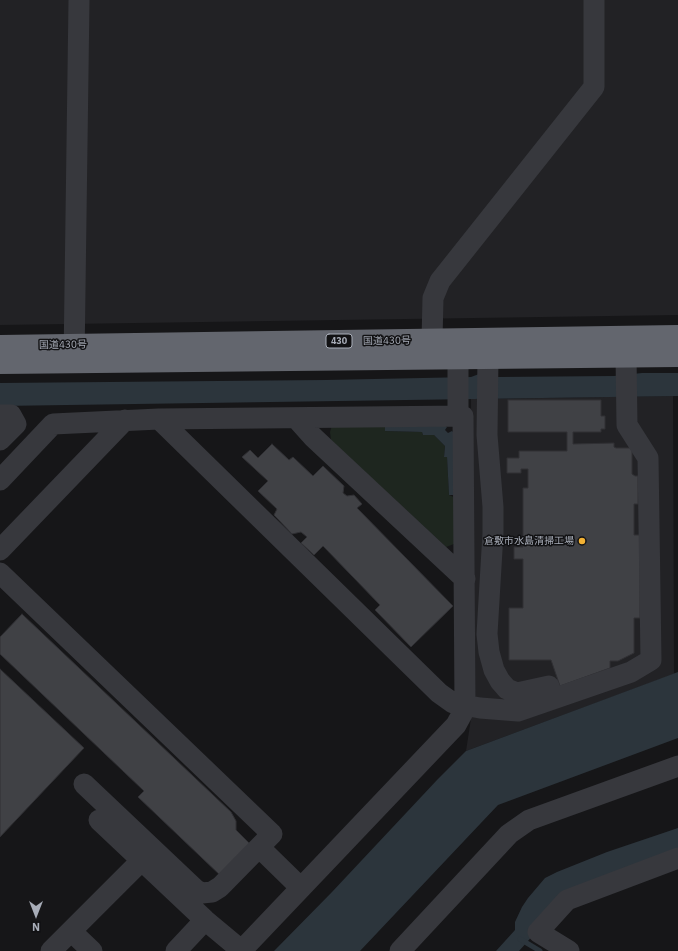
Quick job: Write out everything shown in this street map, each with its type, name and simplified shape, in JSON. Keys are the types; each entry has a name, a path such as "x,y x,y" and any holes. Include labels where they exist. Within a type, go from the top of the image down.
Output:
{"highway":[{"name":"国道430号","path":"0,346 74,354 458,358 678,336"},
{"name":"国道430号","path":"0,363 74,354 432,340 458,358 488,366 626,364 678,356"}],"street":[{"path":"74,354 79,0"},
{"path":"432,340 433,298 440,281 594,87 594,0"},
{"path":"99,820 205,920 241,951 456,725 466,706 463,416 458,408 458,358"},
{"path":"159,419 439,692 453,703 466,706 518,711 631,672 651,660 648,458 626,425 626,364"},
{"path":"488,366 487,435 493,507 493,533 487,634 489,652 494,670 500,681 507,689 517,693 549,686"},
{"path":"0,480 53,424 159,419 296,418 458,408"},
{"path":"0,416 10,415 16,424 0,440"},
{"path":"296,418 313,436 465,579"},
{"path":"0,550 125,420"},
{"path":"0,573 272,834 260,848 220,887 212,892 202,893 196,890 84,784"},
{"path":"400,951 510,834 529,820 678,766"},
{"path":"260,848 301,888"},
{"path":"569,951 543,945 538,932 568,900 678,858"},
{"path":"51,951 142,860"},
{"path":"176,951 205,920"},
{"path":"71,931 92,951"}],"shaded area":[{"path":"0,0 678,0 678,315 0,325"},
{"path":"642,373 678,373 678,396 0,406 0,383 325,380 471,377 479,374 497,377 614,376"},
{"path":"673,396 674,674 466,751 472,712 471,399"},
{"path":"385,422 385,431 422,432 423,435 434,435 445,446 444,457 447,457 449,495 458,499 454,544 446,547 331,440 330,432 332,425"},
{"path":"444,425 447,427 445,430 448,433 452,431 455,434 455,495 449,495 447,457 444,457 445,446 434,435 423,435 422,432 385,431 385,426"},
{"path":"678,672 678,738 498,805 360,951 274,951 466,751"},
{"path":"678,828 678,853 570,894 519,951 496,951 515,930 515,922 522,907 545,878 607,852"}],"building":[{"name":"倉敷市水島清掃工場","path":"508,400 601,400 601,416 605,416 605,429 601,429 601,432 573,432 573,444 614,443 614,447 616,448 632,448 632,474 638,476 638,504 634,504 634,535 640,535 640,618 634,618 634,653 618,661 610,661 610,668 560,686 551,660 509,660 509,608 523,608 523,559 514,559 514,547 523,547 523,488 528,488 528,469 521,469 521,473 507,473 507,458 519,458 519,451 567,451 567,432 508,432"},
{"path":"272,444 289,460 293,457 313,476 323,466 344,486 343,493 347,496 354,495 362,504 357,508 453,606 411,647 375,610 380,605 323,546 314,555 301,543 307,537 301,532 292,534 274,515 277,509 258,491 268,481 242,457 250,450 258,458"},
{"path":"22,614 231,812 236,821 236,830 252,846 222,877 138,797 144,791 0,654 0,637"},
{"path":"0,669 84,748 0,837"}],"waterway":[{"path":"520,939 540,951"}],"place":[{"name":"倉敷市水島清掃工場","path":"582,541"}]}
